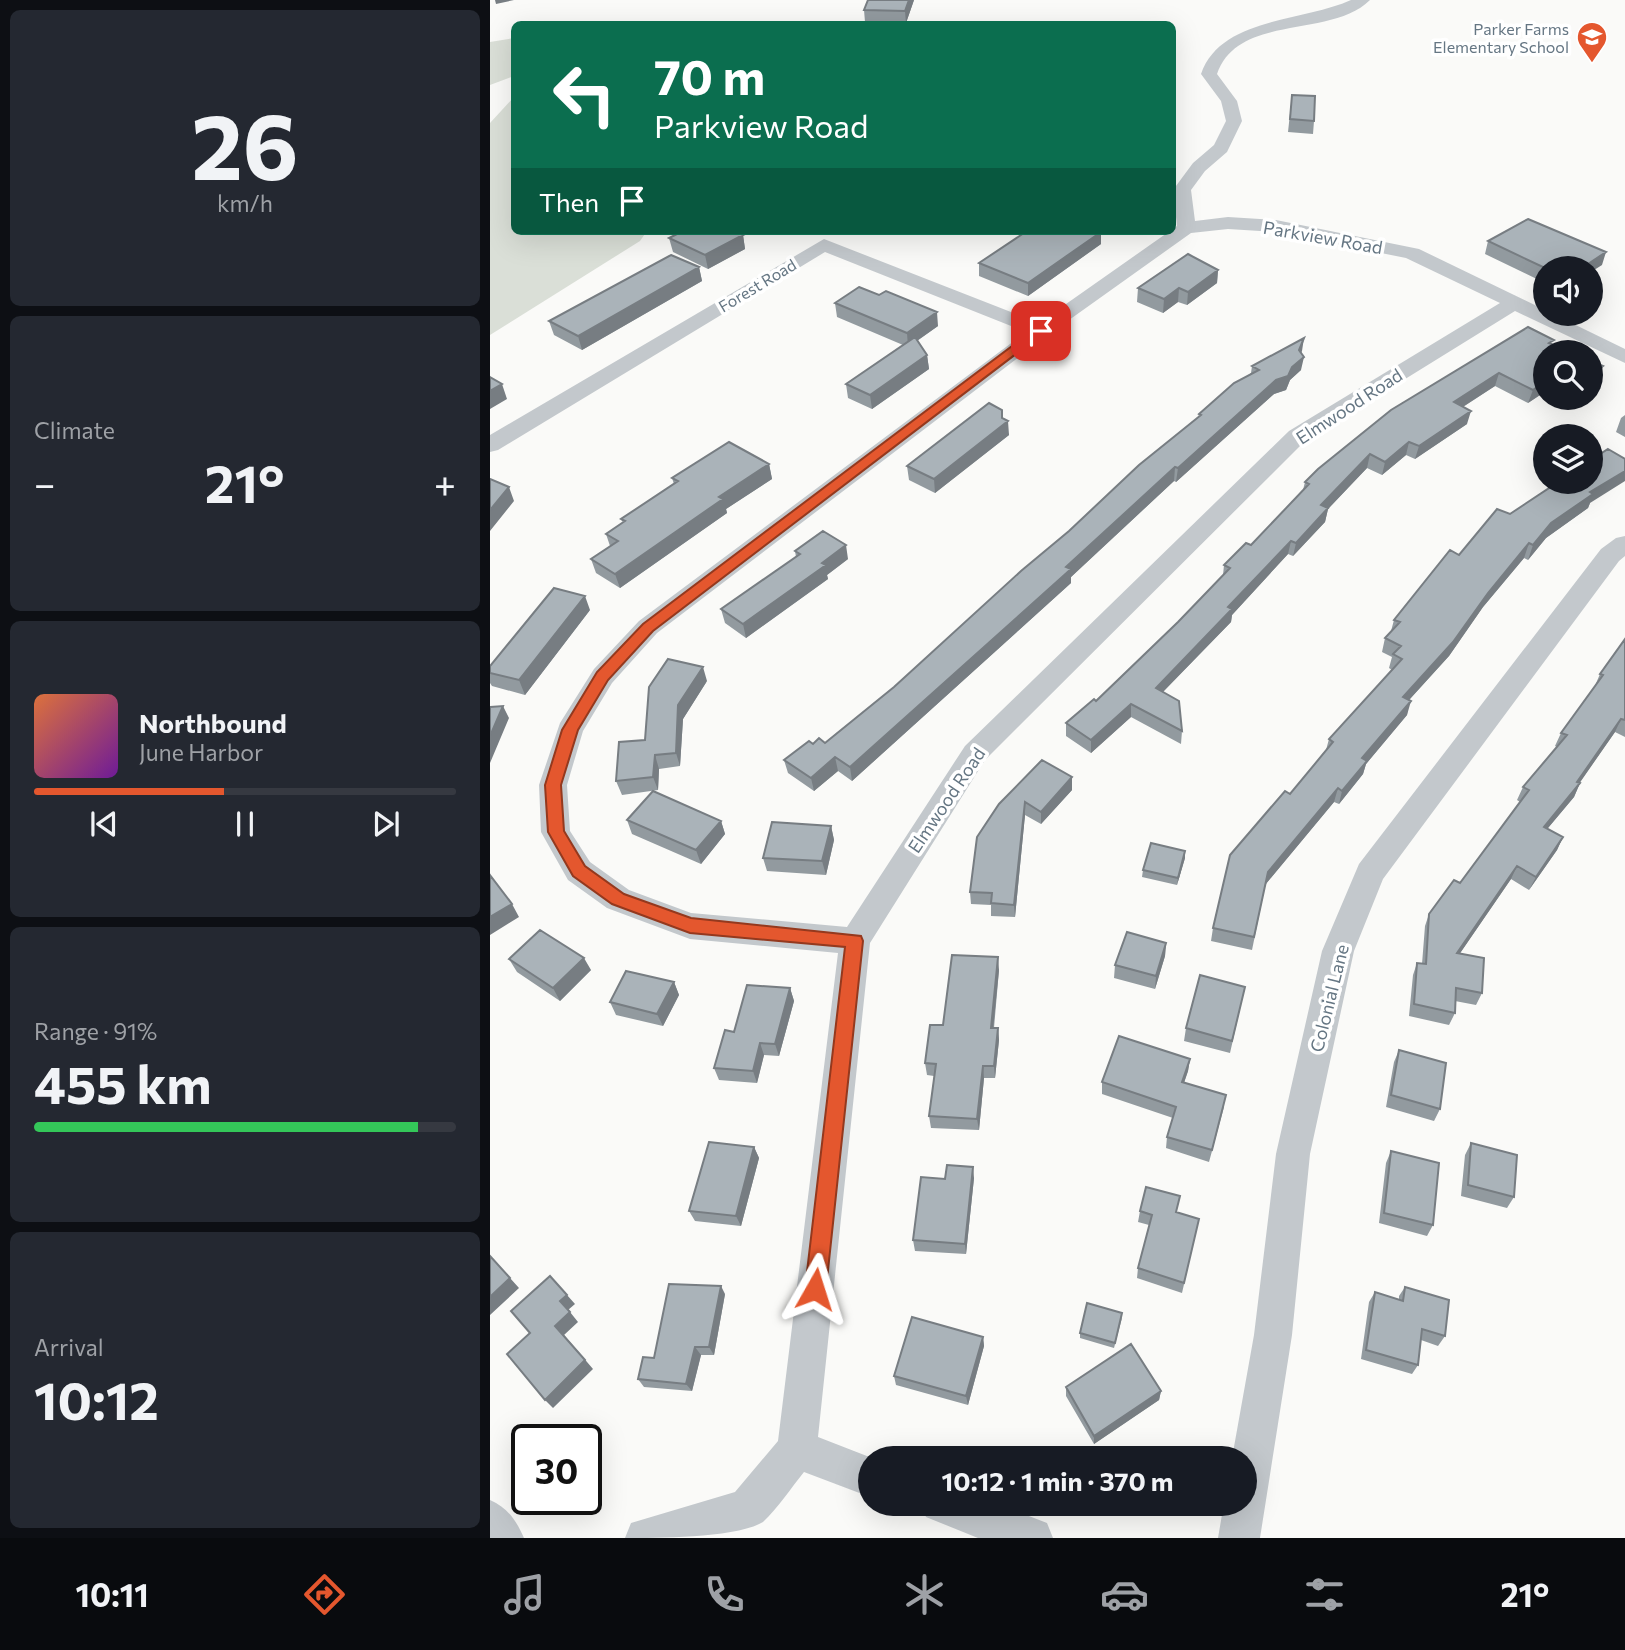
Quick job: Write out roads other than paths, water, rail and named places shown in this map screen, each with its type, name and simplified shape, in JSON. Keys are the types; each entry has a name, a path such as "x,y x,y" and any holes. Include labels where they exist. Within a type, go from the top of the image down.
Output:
{"street":[{"path":"1186,228 1182,190 1199,167 1222,148 1234,121 1229,101 1209,74 1211,62 1225,47 1245,35 1331,14 1363,0"},
{"name":"Parkview Road","path":"855,941 690,926 618,899 579,871 556,832 553,785 570,730 603,676 648,627 1041,331 1186,228 1227,223 1276,226 1412,253 1625,357"},
{"name":"Forest Road","path":"490,445 824,245 1041,331"},
{"name":"Elmwood Road","path":"797,1449 855,941 975,753 1297,436 1516,302"},
{"name":"Colonial Lane","path":"1239,1538 1273,1335 1293,1154 1338,951 1370,873 1610,555 1625,544"},
{"path":"646,1538 747,1509 797,1449 858,1472"},
{"path":"974,1516 1032,1538"},
{"path":"490,1521 503,1538"}],"place":[{"name":"Parker Farms Elementary School","path":"1592,64"}]}
